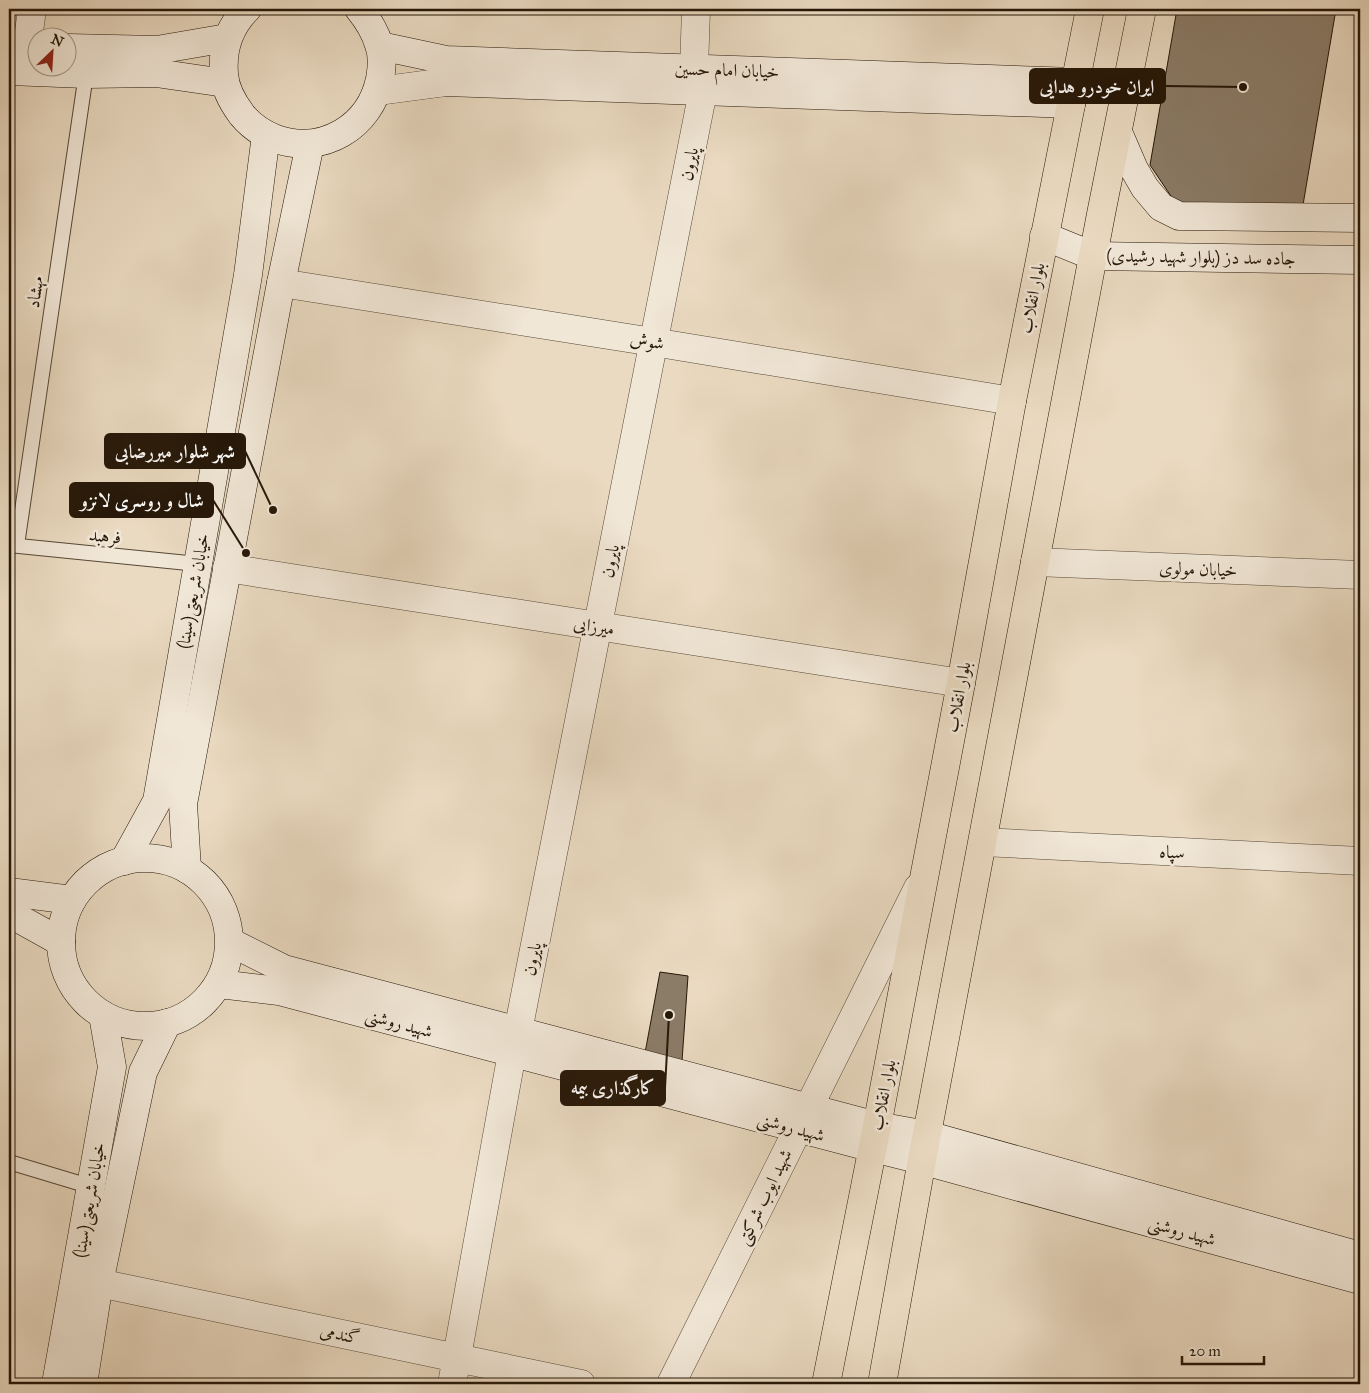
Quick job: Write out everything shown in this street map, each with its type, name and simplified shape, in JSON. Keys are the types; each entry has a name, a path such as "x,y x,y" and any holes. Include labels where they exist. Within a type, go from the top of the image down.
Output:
{"main road":[{"path":"25,47 32,9"},
{"path":"247,9 238,18 227,38 223,60 225,83 233,104 247,122 266,135 287,142 310,144 332,139 352,127 367,111 378,91 382,69 380,46 372,25 359,9"},
{"name":"پایرون","path":"454,1371 515,1042 653,342 699,80 696,9"},
{"name":"بلوار انقلاب","path":"826,1384 961,683 1012,401 1090,9"},
{"path":"882,1384 1035,562 1142,9"},
{"path":"78,48 156,50 227,38"},
{"name":"خیابان امام حسین","path":"380,46 446,60 699,80"},
{"path":"9,71 86,74 156,73 225,83"},
{"name":"خیابان امام حسین","path":"378,91 446,82 699,80 1073,93"},
{"path":"1118,132 1134,169 1145,188 1161,207 1179,216 1360,218"},
{"name":"خیابان شریعتی(سینا)","path":"124,860 157,801 248,275 266,135"},
{"name":"خیابان شریعتی(سینا)","path":"188,869 183,804 281,283 310,144"},
{"name":"جاده سد دز (بلوار شهید رشیدی)","path":"1044,236 1093,256 1360,260"},
{"name":"شوش","path":"281,283 1012,401"},
{"name":"خیابان مولوی","path":"1035,562 1360,575"},
{"name":"میرزایی","path":"227,568 961,683"},
{"name":"سپاه","path":"983,842 1360,861"},
{"path":"145,858 167,861 188,869 205,882 218,900 227,920 230,942 227,964 218,984 205,1002 188,1015 168,1023 145,1026 124,1023 103,1015 86,1001 72,984 64,963 61,942 64,920 72,900 85,882 103,869 124,860 145,858"},
{"name":"شهید ایوب شرکتی","path":"671,1384 924,875"},
{"path":"9,892 72,900"},
{"path":"9,913 61,942"},
{"name":"شهید روشنی","path":"230,942 284,970 515,1042"},
{"name":"شهید روشنی","path":"218,984 279,991 515,1042 875,1137 925,1147 1360,1256"},
{"name":"خیابان شریعتی(سینا)","path":"56,1384 112,1066 103,1015"},
{"name":"خیابان شریعتی(سینا)","path":"83,1384 99,1283 143,1072 168,1023"},
{"name":"شهید روشنی","path":"925,1147 1360,1280"},
{"name":"گندمی","path":"99,1283 454,1371 581,1384"}],"lane":[{"name":"مهشاد","path":"13,545 86,74"},
{"name":"فرهبد","path":"13,545 198,564"},
{"path":"9,1162 92,1187"}],"building":[{"path":"1177,9 1336,9 1303,205 1177,205 1150,165"},
{"path":"660,972 688,976 682,1061 645,1053"}],"place":[{"name":"ایران خودرو هدایی","path":"1243,87"},
{"name":"شهر شلوار میررضابی","path":"273,510"},
{"name":"شال و روسری لانزو","path":"246,553"},
{"name":"کارگذاری بیمه","path":"669,1015"}]}
